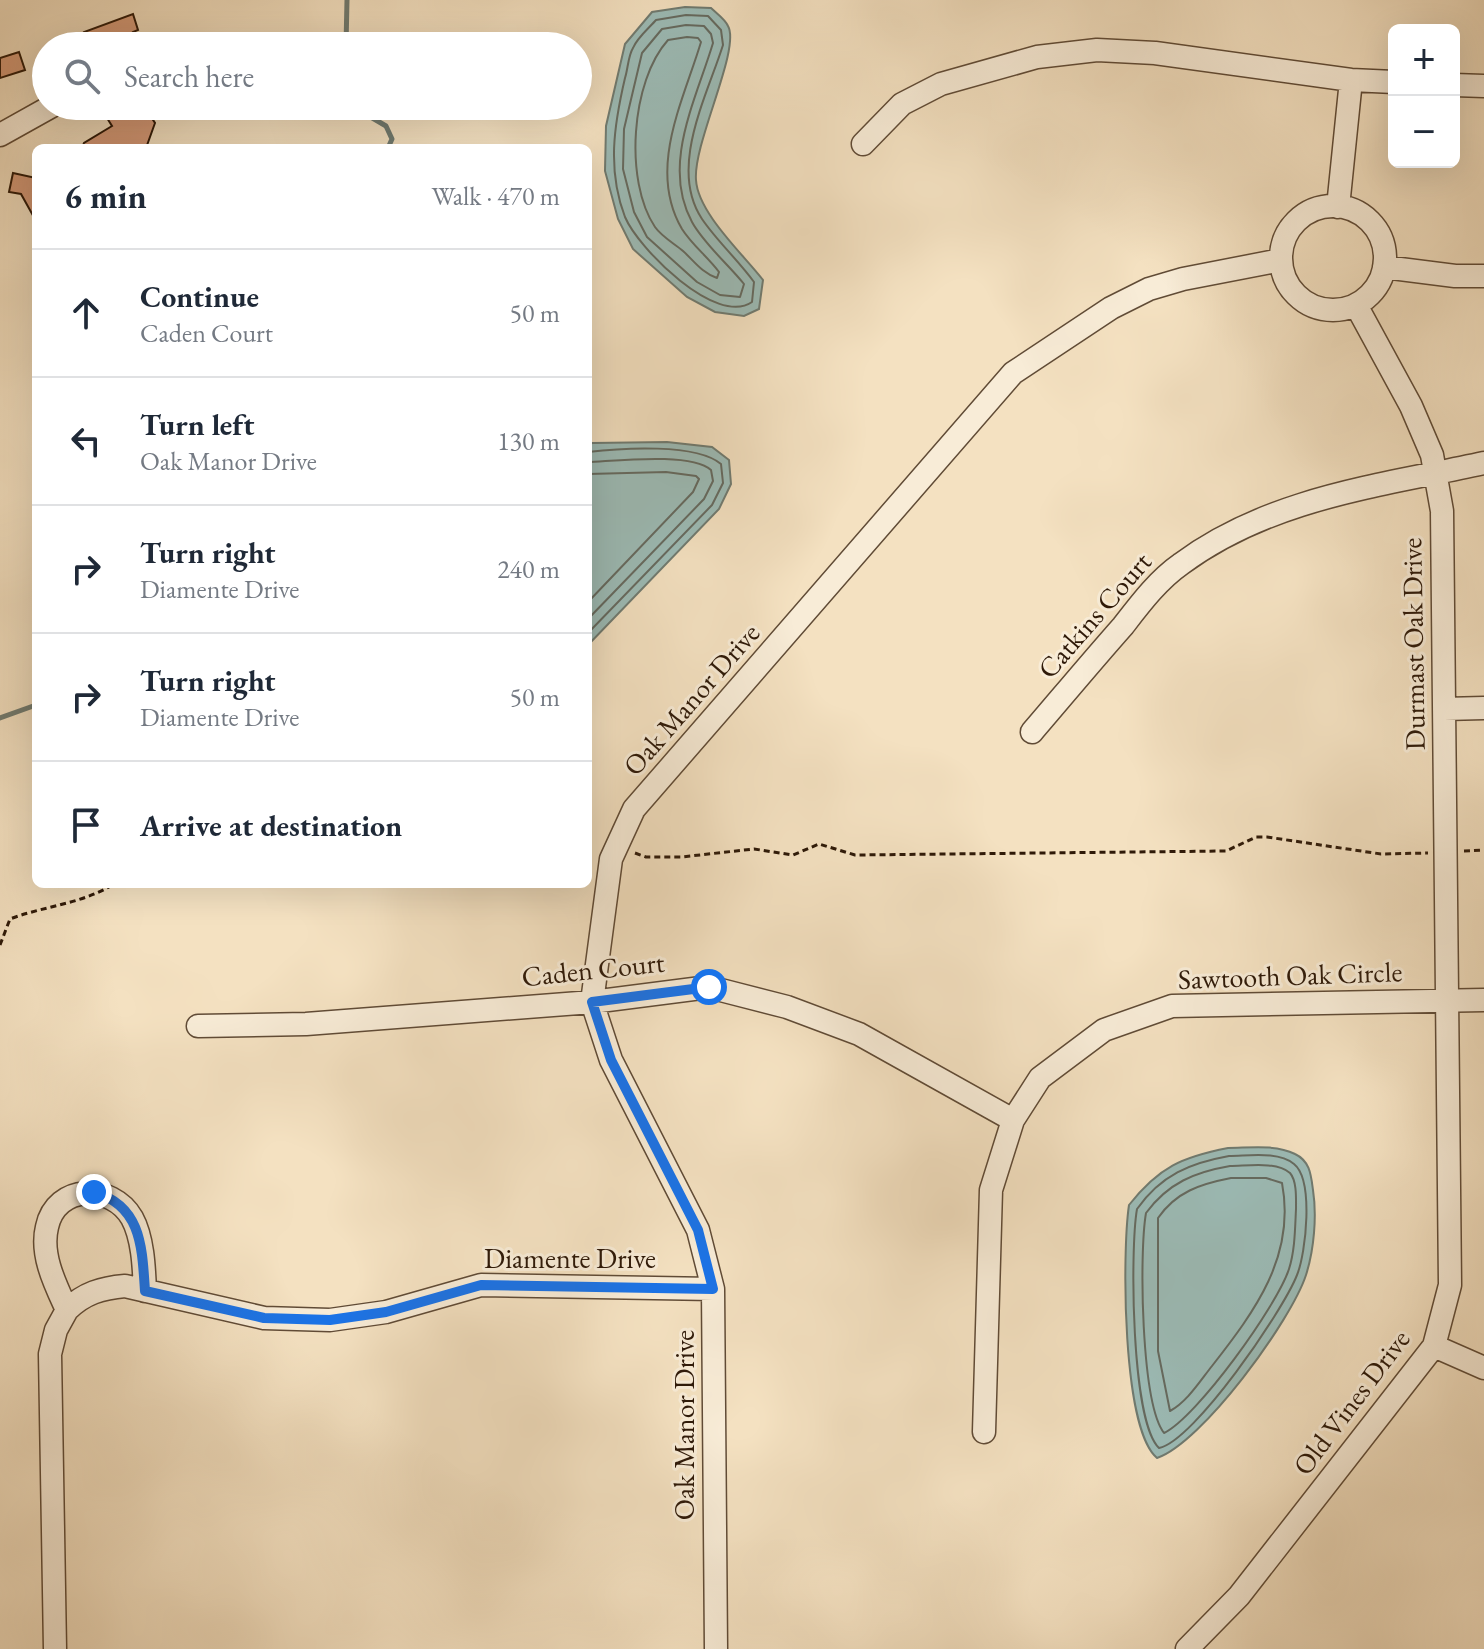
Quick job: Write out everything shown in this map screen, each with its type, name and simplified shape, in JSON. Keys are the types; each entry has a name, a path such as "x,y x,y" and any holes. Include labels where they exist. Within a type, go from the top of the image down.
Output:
{"street":[{"path":"863,144 902,104 941,84 1037,57 1097,50 1155,53 1351,80 1388,82"},
{"path":"1338,207 1351,80"},
{"path":"1460,85 1484,86"},
{"path":"0,135 32,117"},
{"path":"1338,207 1366,218 1376,229 1382,242 1384,267 1378,285 1356,305 1327,310 1313,306 1290,288 1281,260 1288,232 1297,220 1309,212 1338,207"},
{"name":"Oak Manor Drive","path":"716,1649 713,1289 698,1230 611,1060 592,1002 605,855 634,809 1013,373 1100,314 1149,289 1183,279 1281,260"},
{"path":"1384,267 1455,276 1484,276"},
{"name":"Durmast Oak Drive","path":"1356,305 1411,406 1432,455 1442,511 1447,1001"},
{"name":"Catkins Court","path":"1032,732 1179,565 1270,514 1308,501 1484,463"},
{"path":"1444,709 1484,708"},
{"name":"Caden Court","path":"198,1026 306,1024 592,1002 709,987 787,1007 859,1034 1013,1120"},
{"name":"Sawtooth Oak Circle","path":"984,1432 991,1190 1013,1120 1040,1078 1104,1030 1172,1006 1484,1000"},
{"name":"Old Vines Drive","path":"1187,1649 1239,1596 1434,1346 1450,1285 1447,1001"},
{"path":"55,1649 50,1354 56,1330 67,1310 48,1262 46,1227 61,1203 82,1192 109,1197 123,1205 133,1221 145,1291"},
{"name":"Diamente Drive","path":"67,1310 78,1299 103,1288 125,1286 264,1318 330,1320 386,1312 481,1285 713,1289"},
{"path":"1434,1346 1484,1368"}],"path":[{"path":"605,855 646,857 754,849 793,855 819,844 855,855 1226,851 1248,840 1267,837 1381,854 1484,850"},
{"path":"0,945 10,919 35,909 77,901 105,888"}],"water":[{"path":"685,7 711,8 728,26 728,55 702,144 696,180 704,206 763,280 759,309 744,316 715,312 687,297 633,249 618,219 605,171 606,126 625,44 652,12"},
{"path":"667,442 712,447 729,460 731,484 719,509 592,641 592,443"},
{"path":"1228,1148 1279,1149 1295,1154 1307,1165 1315,1211 1309,1265 1283,1321 1243,1378 1197,1430 1176,1448 1157,1458 1145,1441 1131,1378 1126,1298 1129,1205 1151,1181 1172,1166 1197,1155"}],"building":[{"path":"133,14 138,30 133,32 84,32"},
{"path":"19,52 25,70 0,78 0,58"},
{"path":"108,120 153,120 155,123 147,144 84,144 112,126"},
{"path":"13,173 32,177 32,214 21,194 9,192"}],"waterway":[{"path":"346,32 347,0"},
{"path":"376,120 386,126 392,139 390,144"},
{"path":"0,718 32,706"}],"route":[{"path":"94,1192 123,1205 133,1221 144,1268 145,1291 264,1318 330,1320 386,1312 481,1285 713,1289 698,1230 611,1060 592,1002 649,992 709,987"}]}
